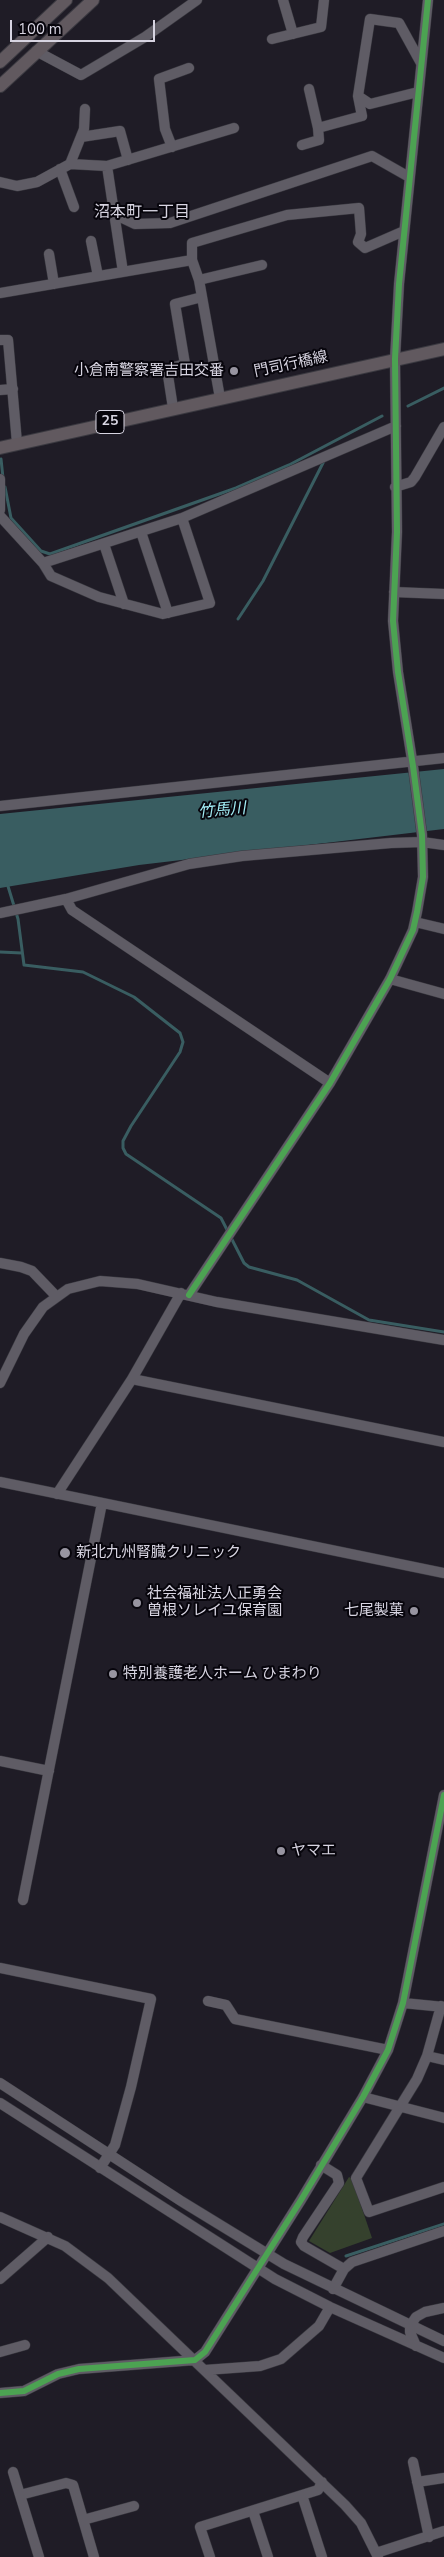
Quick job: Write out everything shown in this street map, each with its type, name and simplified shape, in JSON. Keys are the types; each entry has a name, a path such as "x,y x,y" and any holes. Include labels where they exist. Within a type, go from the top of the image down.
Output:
{"main road":[{"path":"0,86 93,0"},
{"path":"0,62 64,1"},
{"name":"門司行橋線","path":"0,448 444,348"}],"street":[{"path":"36,51 80,75 146,37 197,0"},
{"path":"284,0 293,34"},
{"path":"272,39 321,27 324,0"},
{"path":"57,1494 132,1380 185,1294 226,1241 330,1083 390,979 415,922 423,877 422,838 413,763 398,672 393,621 397,532 395,359 404,231 428,0"},
{"path":"64,1 77,15"},
{"path":"318,128 362,116 358,96 370,19 399,23 421,63"},
{"path":"172,147 165,128 159,79 188,68"},
{"path":"302,145 319,140 309,89"},
{"path":"358,96 370,104 418,92"},
{"path":"70,164 81,137 85,109"},
{"path":"0,182 17,186 37,182 70,164 107,166 234,128"},
{"path":"81,137 120,131 128,160"},
{"path":"114,214 135,224 170,223 372,156 409,177"},
{"path":"107,166 123,272"},
{"path":"60,169 74,207"},
{"path":"220,398 199,280 192,260 192,244 287,215 359,208 361,234 358,242 365,248 404,231"},
{"path":"92,240 98,276"},
{"path":"49,254 54,284"},
{"path":"0,294 192,260"},
{"path":"199,280 262,265"},
{"path":"173,408 167,369 184,364 175,304 202,297"},
{"path":"0,340 8,340 17,443"},
{"path":"0,390 12,389"},
{"path":"43,564 182,518 396,416"},
{"path":"395,486 411,482 416,477 439,443 444,427"},
{"path":"0,479 0,510"},
{"path":"0,516 5,524 43,564 51,576 99,597 163,614 210,603 182,518"},
{"path":"141,532 168,612"},
{"path":"104,544 124,604"},
{"path":"394,592 444,594"},
{"path":"0,806 413,763 444,758"},
{"path":"4,912 66,899 189,864 242,856 422,838 444,845"},
{"path":"66,899 72,910 330,1083"},
{"path":"415,922 444,929"},
{"path":"390,979 444,994"},
{"path":"0,1263 21,1267 32,1272 56,1296"},
{"path":"0,1384 33,1319 56,1296 68,1289 100,1281 118,1281 444,1340"},
{"path":"132,1380 444,1442"},
{"path":"0,1482 444,1573"},
{"path":"24,1900 102,1503"},
{"path":"0,1761 49,1771"},
{"path":"0,2394 24,2391 58,2374 79,2369 195,2360 205,2352 363,2097 388,2050 403,2003 444,1795"},
{"path":"0,1968 151,1999 132,2087 115,2145 100,2168"},
{"path":"208,2001 226,2005 235,2019 388,2050"},
{"path":"403,2003 443,2007 427,2056 400,2108 356,2178 369,2212 444,2187"},
{"path":"427,2056 444,2060"},
{"path":"0,2083 267,2254 333,2289 444,2341"},
{"path":"363,2097 444,2118"},
{"path":"0,2103 258,2269 330,2307 444,2358"},
{"path":"321,2165 336,2175 339,2183 301,2242 304,2246 344,2268"},
{"path":"0,2216 48,2237 79,2255 102,2272 322,2482 362,2523 377,2555 444,2531"},
{"path":"333,2289 344,2268 352,2262 444,2231"},
{"path":"0,2279 48,2237"},
{"path":"205,2370 260,2366 281,2359 319,2326 330,2307"},
{"path":"416,2346 411,2336 410,2326 416,2317 425,2312 444,2308"},
{"path":"0,2352 25,2345"},
{"path":"413,2462 429,2537"},
{"path":"14,2472 38,2557"},
{"path":"417,2482 444,2478"},
{"path":"210,2557 200,2527 318,2490 322,2482"},
{"path":"20,2495 66,2483 73,2486 94,2557"},
{"path":"302,2495 322,2557"},
{"path":"83,2520 134,2506"},
{"path":"253,2511 268,2557"}],"shaded area":[{"path":"349,2177 352,2179 372,2238 330,2253 309,2241"}],"water":[{"name":"竹馬川","path":"444,769 444,829 139,865 0,888 0,814"}],"waterway":[{"path":"408,406 444,388"},
{"path":"5,487 11,518 41,551 50,554 236,488 289,465 382,416"},
{"path":"1,459 3,478"},
{"path":"238,619 263,581 325,459"},
{"path":"7,883 18,919 24,965 83,972 134,997 180,1033 183,1042 180,1052 123,1141 123,1148 126,1154 221,1218 244,1263 249,1267 297,1280 369,1320 444,1332"},
{"path":"0,952 22,953"},
{"path":"346,2256 444,2224"}],"cycle path":[{"path":"189,1295 330,1083 390,979 413,930 417,912 423,877 422,835 398,672 393,621 397,532 395,359 399,284 428,0"},
{"path":"0,2393 24,2391 58,2374 79,2369 195,2360 205,2352 301,2200 363,2097 388,2050 403,2003 444,1795"}],"place":[{"name":"小倉南警察署吉田交番","path":"234,371"},
{"name":"新北九州腎臓クリニック","path":"65,1553"},
{"name":"社会福祉法人正勇会 曽根ソレイユ保育園","path":"137,1603"},
{"name":"七尾製菓","path":"414,1611"},
{"name":"特別養護老人ホーム ひまわり","path":"113,1674"},
{"name":"ヤマエ","path":"281,1851"}],"district":[{"name":"沼本町一丁目","path":"142,213"}]}
